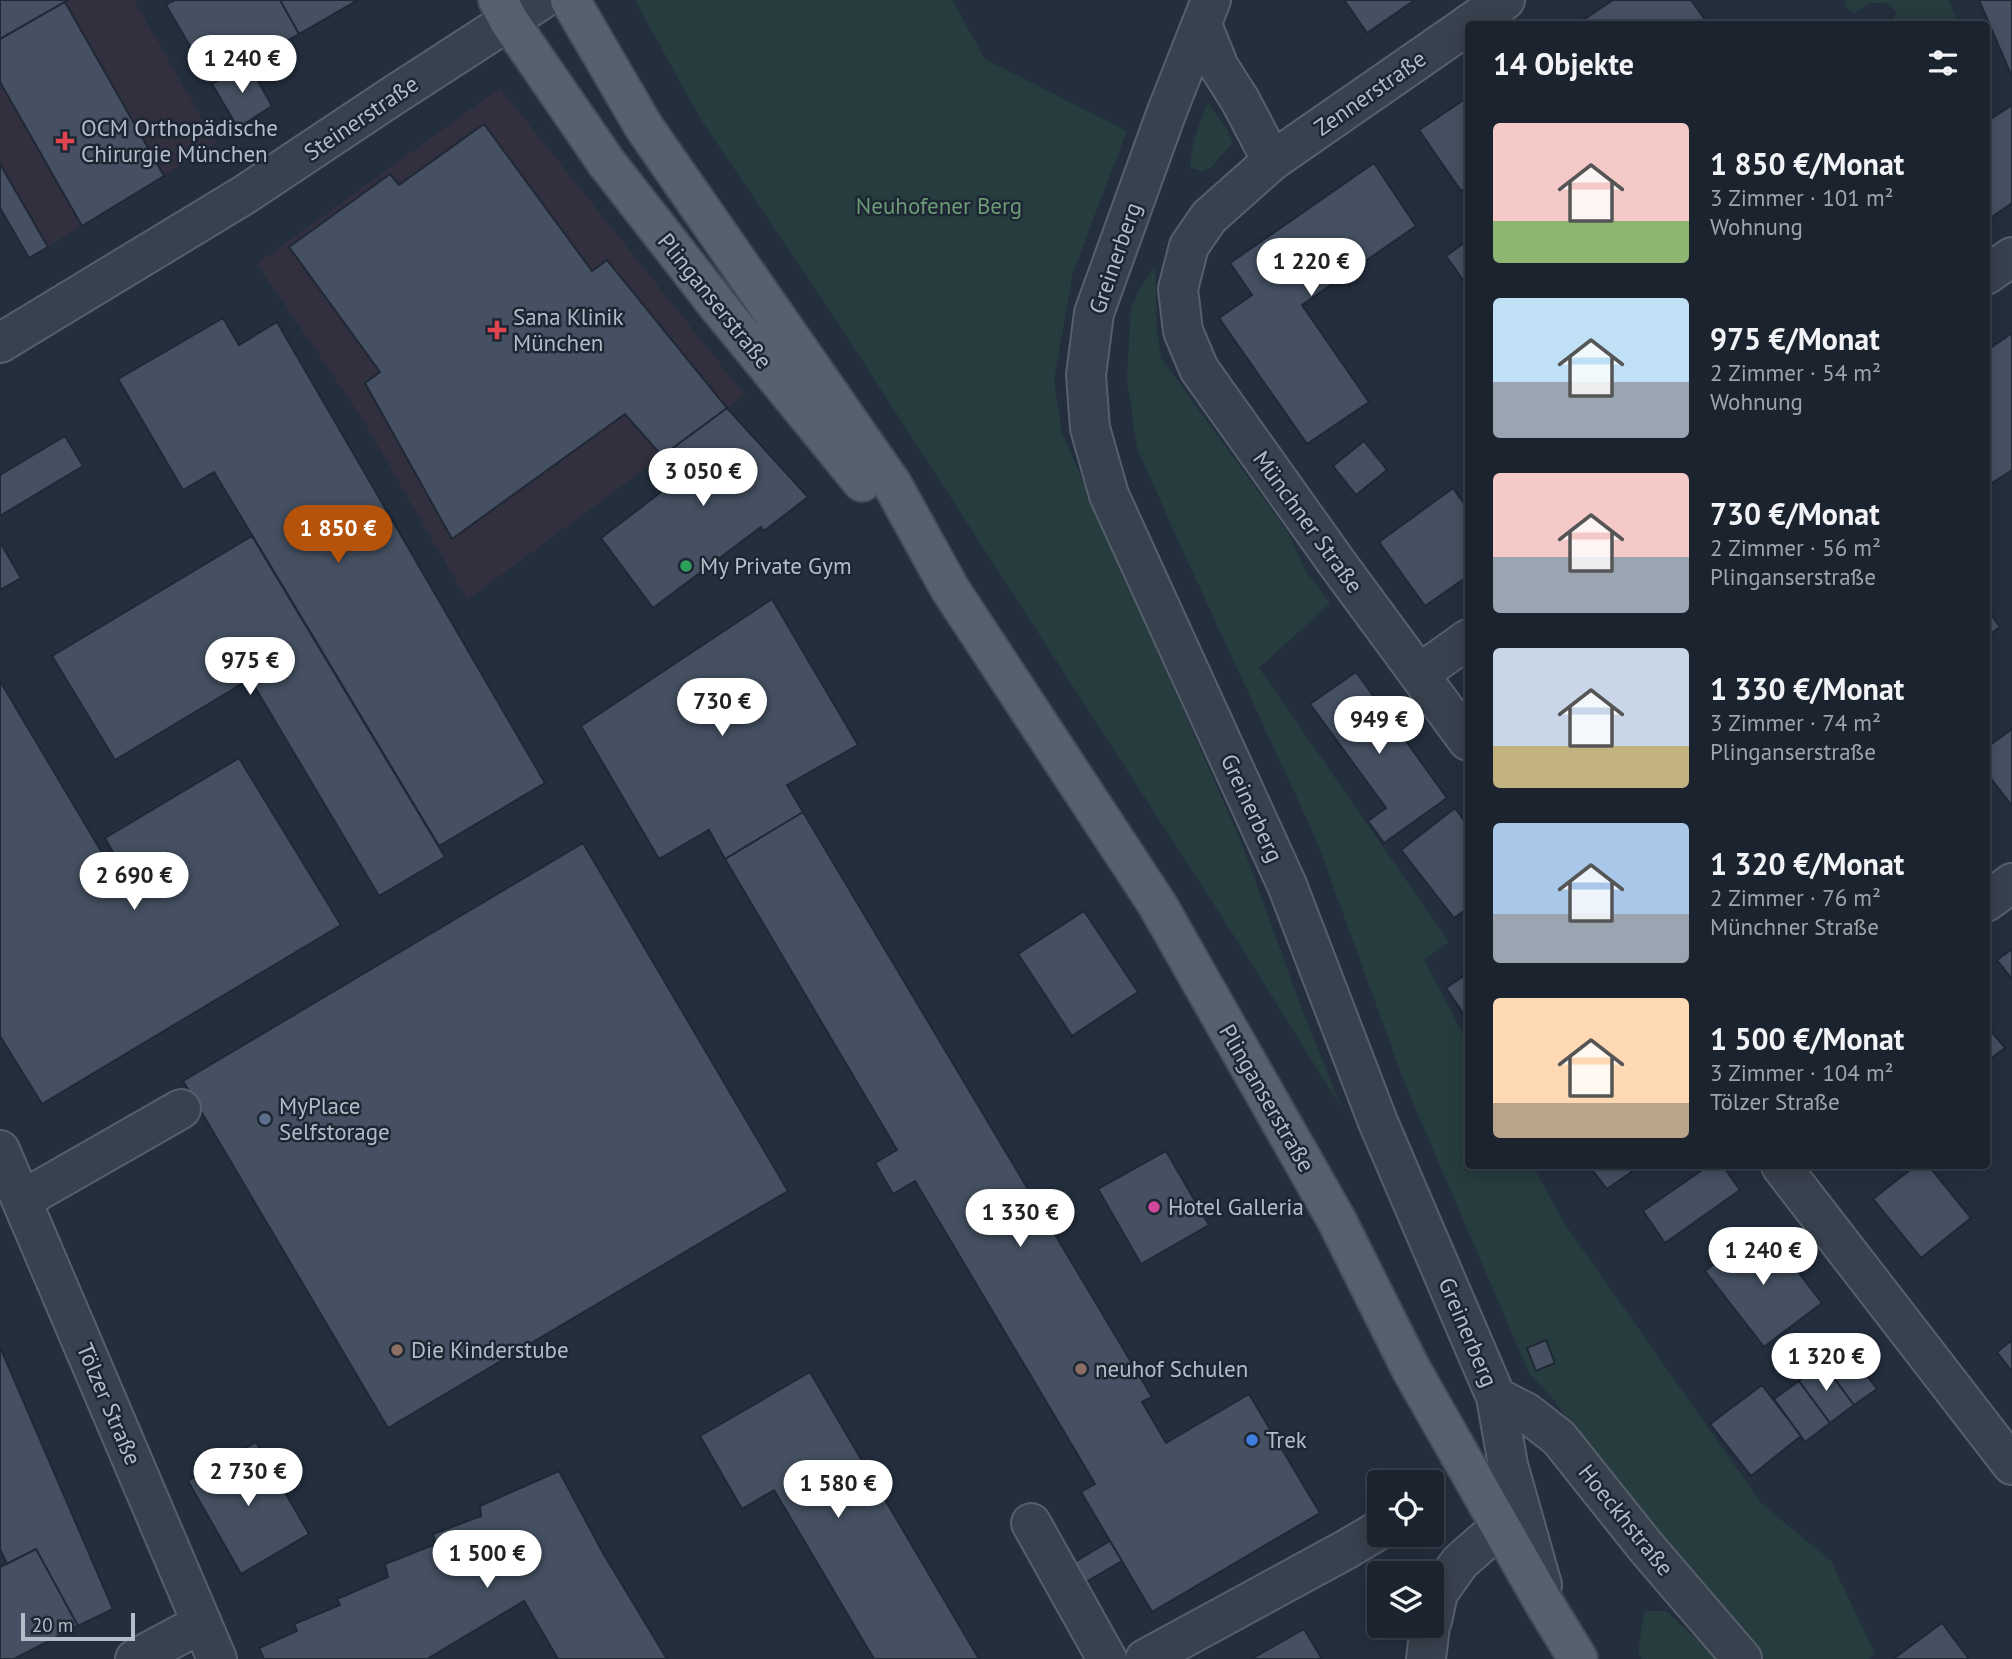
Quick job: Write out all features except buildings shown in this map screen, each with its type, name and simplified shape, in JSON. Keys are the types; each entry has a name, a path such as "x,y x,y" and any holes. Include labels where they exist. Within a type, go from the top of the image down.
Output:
{"main road":[{"name":"Plinganserstraße","path":"570,0 643,127 892,485 950,589 1157,904 1335,1219 1411,1369 1578,1659"},
{"name":"Plinganserstraße","path":"503,10 606,162 719,307 950,589"}],"street":[{"name":"Steinerstraße","path":"0,343 244,195 391,97 503,10 541,0"},
{"name":"Zennerstraße","path":"1475,21 1505,0"},
{"path":"1206,13 1219,67 1272,161"},
{"name":"Greinerberg","path":"1206,13 1166,114 1094,313 1086,375 1090,428 1109,495 1287,886 1378,1122 1496,1397 1508,1465 1551,1615"},
{"name":"Zennerstraße","path":"1178,289 1189,246 1209,217 1272,161 1465,28"},
{"path":"1990,272 2012,257"},
{"name":"Münchner Straße","path":"1178,289 1183,331 1199,369 1465,737"},
{"path":"1419,674 1465,641"},
{"path":"1990,899 2012,883"},
{"path":"22,1200 181,1109"},
{"name":"Tölzer Straße","path":"0,1150 218,1659"},
{"path":"1783,1169 2012,1465"},
{"name":"Hoeckhstraße","path":"1496,1397 1527,1413 1559,1438 1645,1546 1742,1659"},
{"path":"1031,1523 1107,1659"},
{"path":"1444,1585 1460,1562 1500,1527"},
{"path":"1145,1659 1367,1537"},
{"path":"135,1659 202,1623"},
{"path":"1426,1659 1429,1638"}],"shaded area":[{"path":"0,0 134,0 216,143 29,258 0,208"},
{"name":"Sana Klinik München","path":"500,88 745,395 467,600 362,418 257,264"}],"green space":[{"name":"Neuhofener Berg","path":"635,0 952,0 985,59 1127,131 1073,272 1054,380 1062,433 1242,844 1302,1010 1342,1109 1242,948 836,320 700,118"},
{"path":"1847,0 1949,0 1957,21 1892,21 1897,12 1886,3 1870,3 1855,13 1845,7"},
{"path":"1208,103 1227,129 1233,143 1210,168 1201,171 1190,168 1196,134"},
{"path":"1155,267 1157,330 1161,358 1288,532 1305,570 1330,603 1259,668 1449,942 1424,960 1465,1037 1465,1169 1535,1169 1564,1223 1762,1504 1831,1561 1875,1654 1868,1659 1760,1659 1648,1531 1554,1400 1529,1373 1405,1084 1316,839 1137,448 1127,379 1131,307"},
{"path":"1644,1611 1666,1611 1717,1659 1642,1659 1638,1653"}],"place":[{"name":"OCM Orthopädische Chirurgie München","path":"65,141"},
{"name":"Sana Klinik München","path":"497,330"},
{"name":"My Private Gym","path":"686,566"},
{"name":"MyPlace Selfstorage","path":"265,1119"},
{"name":"Hotel Galleria","path":"1154,1207"},
{"name":"Die Kinderstube","path":"397,1350"},
{"name":"neuhof Schulen","path":"1081,1369"},
{"name":"Trek","path":"1252,1440"}]}
